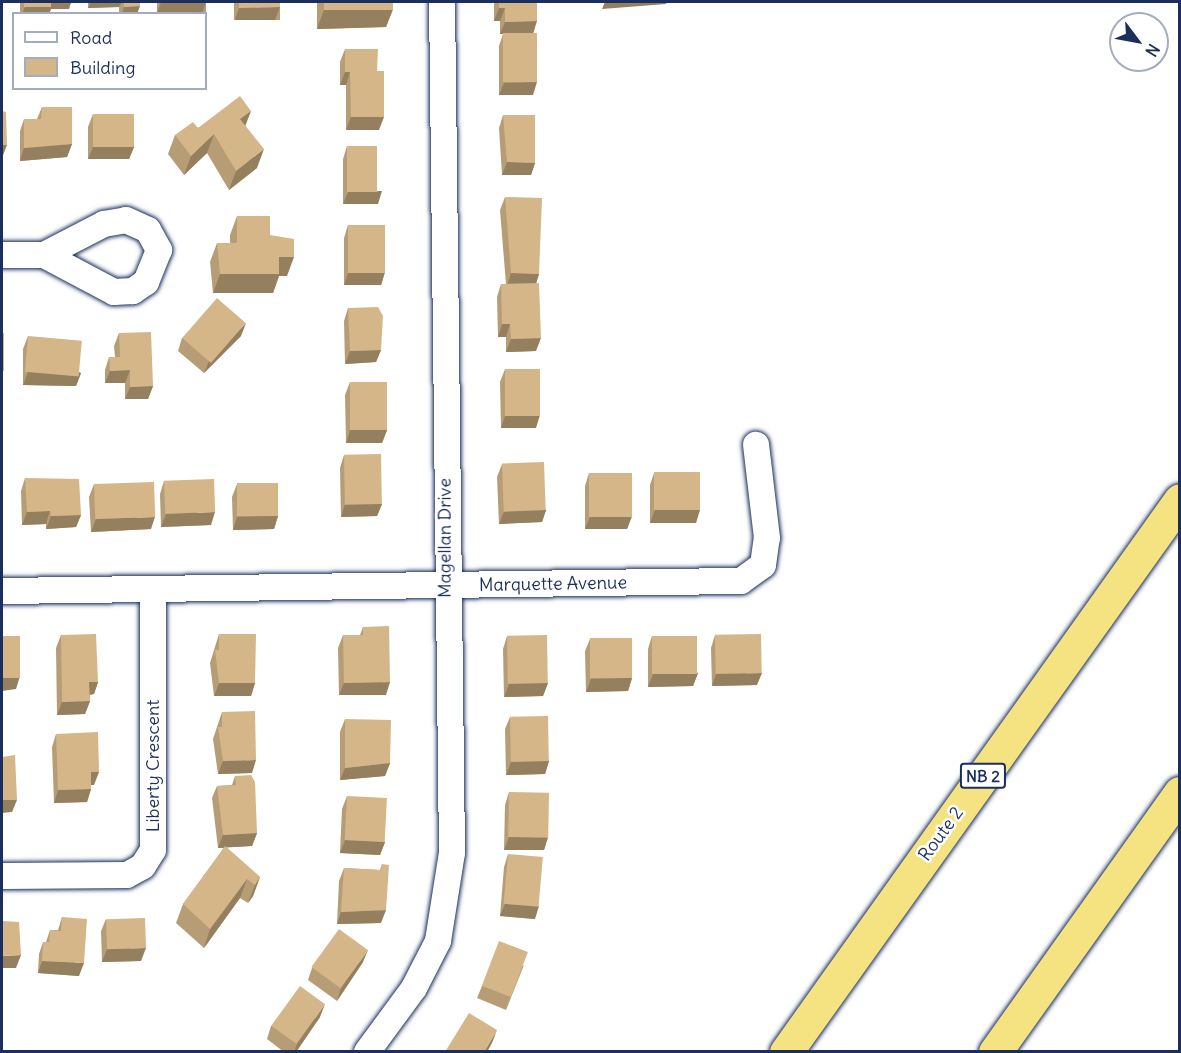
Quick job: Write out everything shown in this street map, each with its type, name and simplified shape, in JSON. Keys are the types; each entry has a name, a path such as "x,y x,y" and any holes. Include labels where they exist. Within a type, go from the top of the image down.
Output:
{"highway":[{"name":"Route 2","path":"786,1052 1179,500"},
{"path":"995,1052 1179,794"}],"street":[{"name":"Magellan Drive","path":"367,1052 414,988 438,940 448,889 442,2"},
{"path":"2,255 44,255"},
{"name":"Marquette Avenue","path":"2,591 153,591 741,581 763,565 767,538 756,445"},
{"name":"Liberty Crescent","path":"2,876 127,875 143,866 153,850 153,591"}],"building":[{"path":"24,2 51,2 51,7 24,7"},
{"path":"124,2 140,2 140,6 124,7"},
{"path":"239,2 280,2 280,7 239,8"},
{"path":"324,2 393,2 393,10 324,10"},
{"path":"499,2 537,2 537,21 505,22 505,8 499,8"},
{"path":"503,33 537,33 537,82 503,82"},
{"path":"345,49 378,49 377,71 384,71 384,117 351,117 350,72 345,72"},
{"path":"240,96 251,111 240,119 264,149 236,171 214,134 191,156 175,135 193,122 198,128"},
{"path":"42,107 72,107 72,144 24,148 24,119 41,119"},
{"path":"2,111 6,112 7,145 2,145"},
{"path":"93,114 134,114 134,147 93,147"},
{"path":"503,115 535,115 535,163 507,162"},
{"path":"347,146 377,146 377,192 347,192"},
{"path":"505,197 542,198 539,274 511,273"},
{"path":"237,216 270,216 270,235 294,239 294,257 279,257 279,274 220,274 217,243 237,243"},
{"path":"348,225 385,225 385,273 348,273"},
{"path":"539,283 541,338 511,339 510,324 502,324 501,284"},
{"path":"217,298 246,323 211,363 182,338"},
{"path":"378,307 383,316 381,350 350,351 348,308"},
{"path":"151,332 153,386 130,387 130,370 110,371 109,357 120,357 119,333"},
{"path":"2,333 4,333 4,371 2,371"},
{"path":"28,336 82,341 79,377 25,372"},
{"path":"505,369 540,369 540,416 505,416"},
{"path":"350,382 387,382 387,430 350,430"},
{"path":"381,454 382,504 345,505 344,455"},
{"path":"544,462 546,510 504,511 502,463"},
{"path":"654,472 700,472 700,510 654,510"},
{"path":"589,473 632,473 632,517 589,517"},
{"path":"25,478 79,479 81,515 51,516 50,511 27,512"},
{"path":"214,479 215,512 165,514 164,481"},
{"path":"154,482 155,517 95,519 94,484"},
{"path":"237,483 278,483 278,516 237,516"},
{"path":"389,626 390,682 344,683 343,635 363,635 363,627"},
{"path":"96,634 98,682 89,682 90,701 62,702 61,635"},
{"path":"219,634 256,634 255,683 219,683 215,650 219,650"},
{"path":"761,634 762,673 716,674 715,635"},
{"path":"547,635 548,683 508,684 507,636"},
{"path":"2,636 20,636 20,678 2,678"},
{"path":"652,636 697,636 697,674 652,674"},
{"path":"590,638 632,638 632,678 590,678"},
{"path":"255,711 256,760 223,761 218,727 222,727 222,712"},
{"path":"548,716 549,761 511,762 510,717"},
{"path":"345,719 391,720 390,763 345,768"},
{"path":"98,732 99,772 91,772 91,789 58,790 56,734"},
{"path":"15,755 17,800 2,800 2,757"},
{"path":"251,775 255,782 257,833 223,835 217,786 236,785 235,776"},
{"path":"509,792 549,793 548,838 508,837"},
{"path":"347,796 387,798 385,842 345,840"},
{"path":"225,846 260,877 255,885 247,879 210,929 183,904"},
{"path":"508,854 543,857 539,907 504,904"},
{"path":"382,864 389,865 386,910 341,912 344,868 381,870"},
{"path":"62,917 87,919 84,963 42,961 43,942 49,942 50,930 61,931"},
{"path":"145,918 146,948 107,949 106,919"},
{"path":"2,921 19,922 21,955 2,956"},
{"path":"339,929 368,950 340,988 311,967"},
{"path":"499,941 528,952 511,997 482,986"},
{"path":"300,986 325,1004 296,1044 271,1026"},
{"path":"469,1013 497,1030 484,1052 445,1052"}]}
